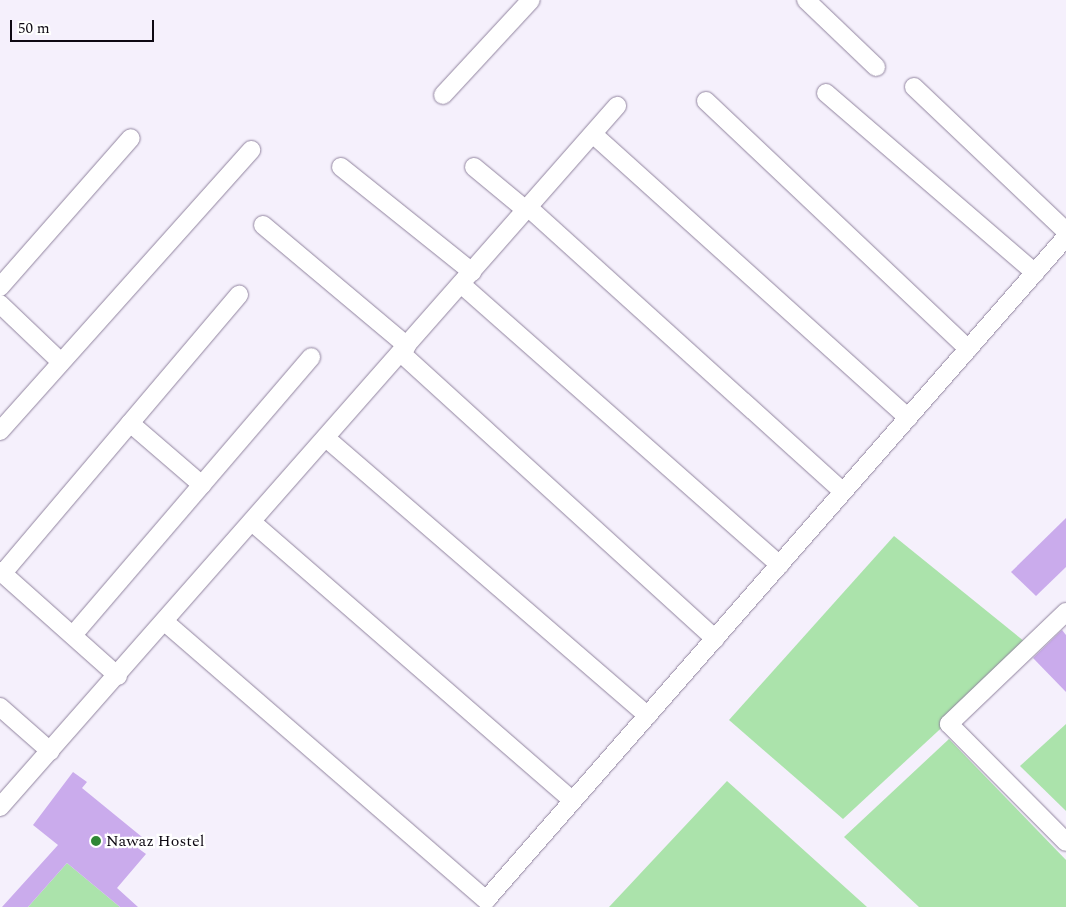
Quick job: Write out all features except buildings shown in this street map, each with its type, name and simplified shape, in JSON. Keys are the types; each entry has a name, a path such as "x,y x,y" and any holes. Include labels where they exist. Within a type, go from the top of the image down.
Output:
{"street":[{"path":"443,95 531,0"},
{"path":"806,0 876,68"},
{"path":"914,87 1066,231"},
{"path":"826,93 1034,273"},
{"path":"706,101 968,349"},
{"path":"0,807 118,676 466,278 594,135 616,106"},
{"path":"594,135 908,418"},
{"path":"0,287 130,138"},
{"path":"0,431 251,150"},
{"path":"340,167 466,278 780,565"},
{"path":"474,167 527,209 843,492"},
{"path":"263,226 404,349 715,639"},
{"path":"165,622 486,900 1066,237"},
{"path":"118,676 1,572 239,295"},
{"path":"0,304 62,362"},
{"path":"73,636 311,357"},
{"path":"130,423 202,485"},
{"path":"326,438 648,716"},
{"path":"252,522 573,801"},
{"path":"1066,612 948,724 1066,842"},
{"path":"0,707 50,751"}],"green space":[{"path":"894,536 1030,646 843,819 729,720"},
{"path":"1066,724 1066,811 1020,766"},
{"path":"949,739 1066,860 1066,907 919,907 844,837"},
{"path":"727,781 867,907 609,907"},
{"path":"67,863 120,907 28,907"}],"place":[{"name":"Nawaz Hostel","path":"96,841"}]}
